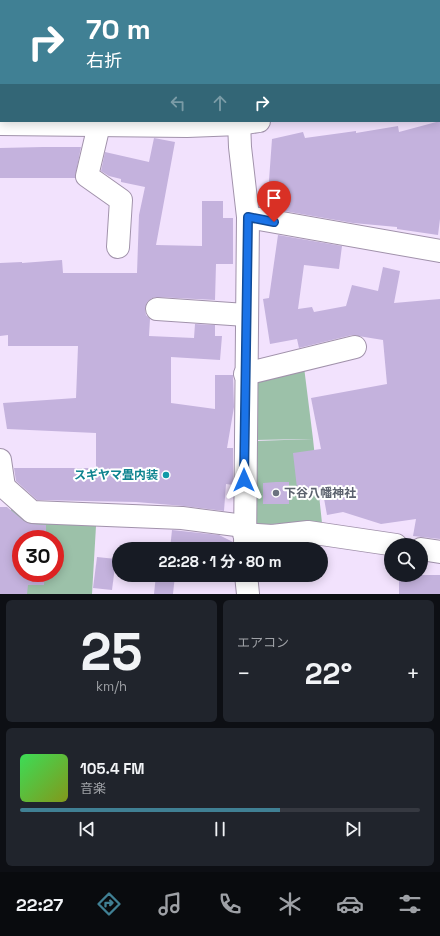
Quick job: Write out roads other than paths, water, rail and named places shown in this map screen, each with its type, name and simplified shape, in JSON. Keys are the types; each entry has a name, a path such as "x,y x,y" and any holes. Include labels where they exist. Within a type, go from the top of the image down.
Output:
{"street":[{"path":"0,124 99,125 246,122 240,147 248,217 244,536"},
{"path":"99,125 87,176 121,200 118,247"},
{"path":"248,217 440,251"},
{"path":"157,309 246,315"},
{"path":"245,374 355,348"},
{"path":"0,460 2,486 32,512 182,518 244,536 272,536 308,532 384,543"},
{"path":"428,550 440,552"},
{"path":"247,582 248,594"}],"place":[{"name":"スギヤマ畳内装","path":"166,475"},
{"name":"下谷八幡神社","path":"276,493"}]}
